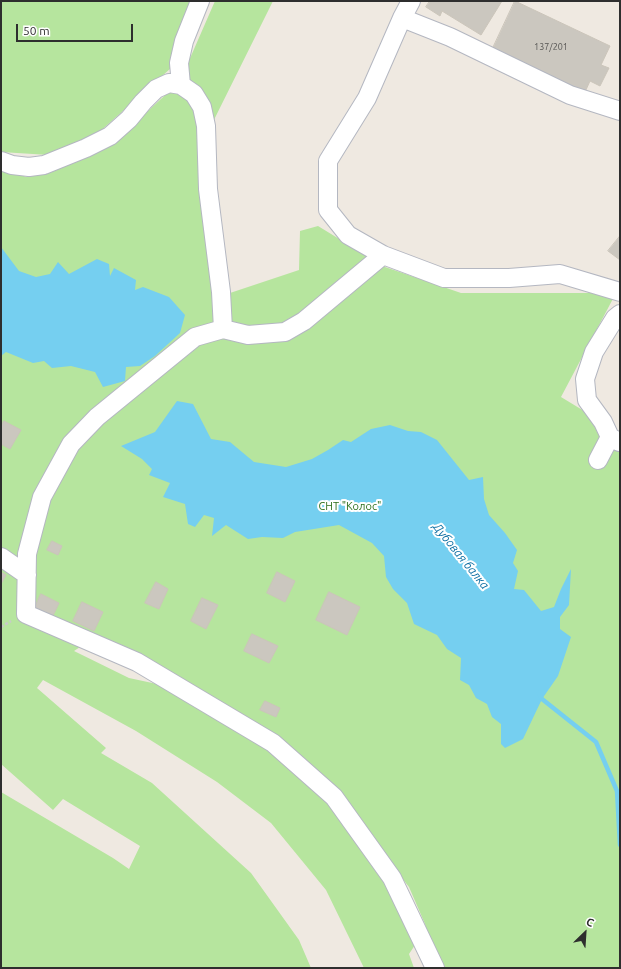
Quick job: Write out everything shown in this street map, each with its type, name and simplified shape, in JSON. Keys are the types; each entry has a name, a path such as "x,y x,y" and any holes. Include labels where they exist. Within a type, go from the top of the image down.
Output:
{"street":[{"path":"181,85 180,63 184,41 200,1"},
{"path":"411,1 367,98 328,161 328,210 348,235 383,255 444,278 510,278 560,274 620,292"},
{"path":"402,18 450,37 570,94 620,111"},
{"path":"1,161 12,165 29,167 44,164 86,148 110,136 129,119 143,102 156,90 169,83 181,85 194,94 202,107 206,126 208,188 221,292 223,329"},
{"path":"383,255 304,321 285,332 248,334 223,329 195,337 97,417 71,444 42,497 28,554 26,614 137,662 272,743 334,797 392,878 435,968"},
{"path":"598,460 615,440 587,400 586,379 594,352 615,318 620,314"},
{"path":"1,557 27,575"}],"green space":[{"path":"1,1 198,1 171,68 96,135 49,155 1,152"},
{"name":"СНТ \"Колос\"","path":"215,1 273,1 199,150 215,298 299,270 300,231 318,226 385,267 461,293 616,293 561,397 589,414 610,447 620,452 620,968 436,968 425,924 409,887 365,831 331,802 390,883 415,945 409,954 414,968 364,968 326,890 271,823 217,782 136,731 43,680 37,688 106,748 101,753 152,783 251,873 299,940 311,968 1,968 1,792 129,869 140,846 63,799 53,810 1,764 1,166 26,177 112,144 174,87 191,56","holes":["95,637 171,687 129,678 74,651"]}],"water":[{"path":"1,247 19,271 36,277 50,274 58,262 69,274 97,259 109,264 110,276 114,268 136,280 135,290 143,287 169,297 185,315 180,333 155,356 140,366 126,367 125,381 103,387 95,372 71,366 52,368 44,361 33,363 6,352 1,356"},
{"path":"177,401 193,404 211,439 230,442 254,462 286,467 312,459 343,440 351,442 371,429 390,425 408,431 421,432 437,440 469,480 483,477 484,499 489,515 505,533 517,550 513,563 518,571 514,589 524,590 541,611 554,607 571,569 569,605 560,617 560,629 571,637 558,676 542,699 523,739 505,748 501,744 501,724 492,717 487,704 476,698 469,685 460,680 461,658 447,649 437,635 414,624 407,603 393,589 386,577 384,556 372,543 339,525 295,532 283,538 262,537 248,539 226,525 212,536 214,518 204,515 195,527 188,524 185,504 163,497 170,483 149,475 152,469 142,459 121,446 155,432"}],"building":[{"path":"430,1 502,1 481,35 442,11 440,16 426,7"},
{"path":"515,1 610,46 601,65 609,68 600,86 590,81 585,92 493,48"},
{"path":"620,236 620,260 608,251"},
{"path":"4,421 21,430 10,449 1,444 1,426"},
{"path":"52,541 62,546 58,555 47,550"},
{"path":"1,572 6,575 1,584"},
{"path":"277,572 295,581 285,602 267,593"},
{"path":"156,582 168,589 159,609 145,603"},
{"path":"329,592 360,607 347,635 316,620"},
{"path":"41,594 59,603 50,622 32,613"},
{"path":"202,598 218,605 206,629 191,621"},
{"path":"82,602 103,612 94,631 73,621"},
{"path":"252,634 278,646 269,663 244,651"},
{"path":"265,701 280,708 276,717 260,710"}],"waterway":[{"name":"Дубовая балка","path":"539,693 542,699 596,742 617,791 620,845"}]}
